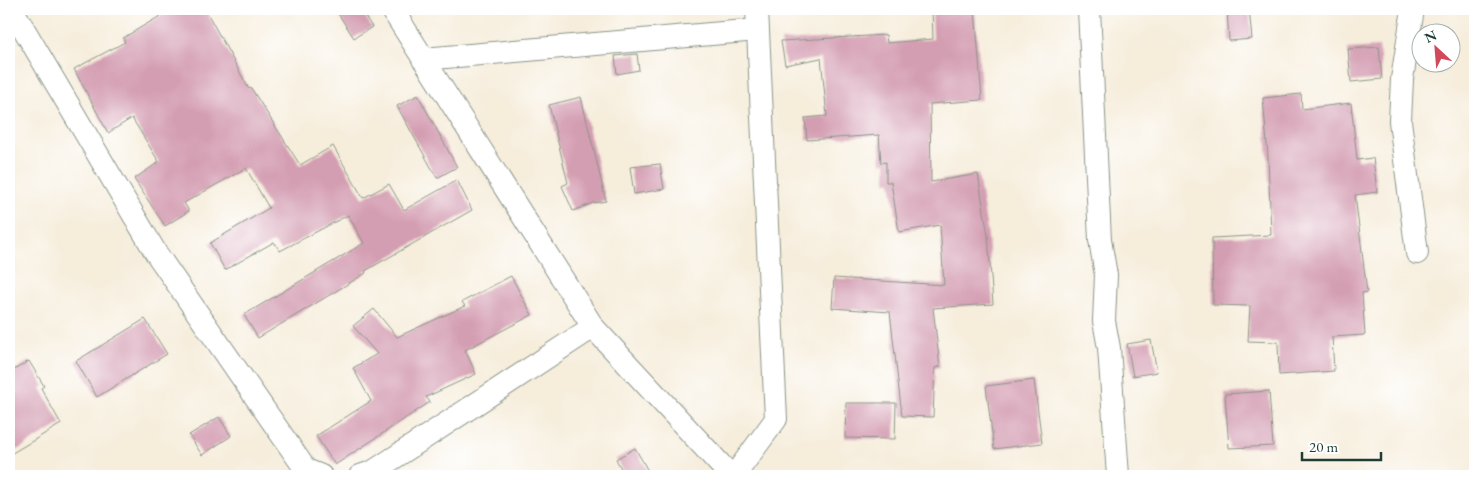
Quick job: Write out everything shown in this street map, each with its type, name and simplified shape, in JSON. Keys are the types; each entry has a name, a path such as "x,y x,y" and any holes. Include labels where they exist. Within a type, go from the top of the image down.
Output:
{"street":[{"path":"12,9 156,254 306,470 321,476"},
{"path":"392,9 422,59 593,328 733,476 776,419 757,20 422,59"},
{"path":"1089,9 1100,240 1106,275 1104,321 1109,348 1118,476"},
{"path":"1412,9 1402,79 1400,121 1417,254"},
{"path":"360,476 374,470 593,328"}],"building":[{"path":"172,9 205,9 249,89 251,88 300,165 333,146 363,198 389,184 404,210 457,180 472,210 365,271 366,273 258,338 244,315 364,243 348,215 280,251 274,242 225,270 210,243 269,208 246,168 184,203 189,211 165,226 134,179 159,162 132,118 108,133 74,69 125,42 123,38"},
{"path":"335,9 360,9 372,27 354,38"},
{"path":"932,9 975,9 982,100 930,104 931,182 978,174 988,236 993,304 933,308 940,367 935,368 933,417 902,416 890,312 832,308 834,278 944,285 940,225 899,232 891,182 886,182 886,162 881,163 879,135 807,140 805,118 827,116 821,58 785,65 781,41 886,35 887,43 933,39"},
{"path":"1227,9 1249,9 1252,39 1229,41"},
{"path":"1379,47 1382,79 1351,82 1348,49"},
{"path":"637,54 639,70 617,74 615,56"},
{"path":"1301,94 1302,109 1351,103 1357,160 1373,158 1377,192 1355,195 1367,292 1362,293 1365,335 1332,337 1334,371 1279,375 1278,342 1248,341 1250,306 1213,305 1212,238 1271,235 1268,156 1263,98"},
{"path":"418,95 457,167 437,178 397,106"},
{"path":"581,97 606,201 593,203 573,211 562,186 568,183 549,105"},
{"path":"660,164 664,189 634,194 630,167"},
{"path":"511,276 532,315 465,350 476,374 426,397 430,402 335,465 316,436 371,401 353,368 377,354 353,326 374,309 397,337 465,306 462,302"},
{"path":"145,319 167,354 97,397 76,361"},
{"path":"1151,340 1157,372 1133,376 1127,344"},
{"path":"29,361 44,386 41,388 61,424 9,455 9,373"},
{"path":"1034,380 1042,443 994,449 986,386"},
{"path":"1269,391 1273,446 1229,448 1225,394"},
{"path":"846,403 896,403 895,439 845,438"},
{"path":"219,417 231,436 202,455 189,435"},
{"path":"635,448 651,476 625,476 616,459"}]}
